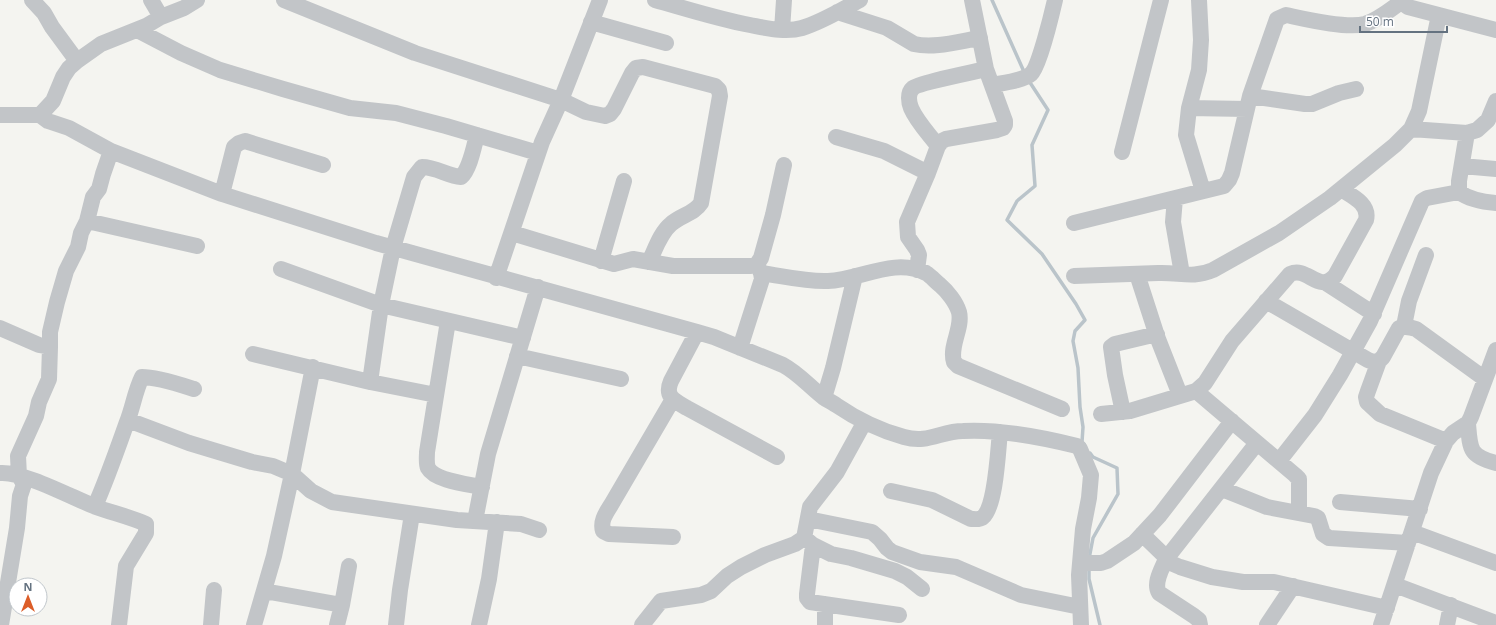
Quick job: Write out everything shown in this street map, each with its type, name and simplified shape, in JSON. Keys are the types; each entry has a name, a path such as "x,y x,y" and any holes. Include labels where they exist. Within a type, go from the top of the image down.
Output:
{"street":[{"path":"32,0 44,13 77,62"},
{"path":"151,0 161,16"},
{"path":"40,115 53,101 63,77 69,68 101,44 137,30 161,16 184,8 197,0"},
{"path":"284,0 415,53 561,100 595,115 605,116 614,110 632,73 636,68 643,67 715,86 719,90 720,96 702,203 698,208 669,225 664,231 649,262"},
{"path":"496,278 538,153 561,100 600,0"},
{"path":"655,0 717,18 768,29 782,30 801,28 860,0"},
{"path":"782,30 784,0"},
{"path":"917,270 919,255 908,236 907,222 938,146 946,139 997,130 1003,128 1005,125 1005,121 986,69 972,0"},
{"path":"992,86 1025,77 1034,70 1043,45 1055,0"},
{"path":"1122,152 1161,0"},
{"path":"1199,0 1201,40 1199,70 1189,108 1186,135 1203,191"},
{"path":"1074,223 1224,186 1232,173 1248,103 1277,19 1281,16 1286,15 1343,25 1358,25 1376,20 1401,1 1408,7 1496,30"},
{"path":"837,12 887,28 914,44 919,45 939,45 980,38"},
{"path":"1074,276 1160,273 1193,275 1202,274 1213,270 1279,233 1341,189 1395,145 1410,129 1419,111 1439,15"},
{"path":"591,22 666,43"},
{"path":"137,30 181,53 220,70 350,108 396,113 538,153"},
{"path":"938,146 915,115 909,98 910,92 913,88 923,83 986,69"},
{"path":"1189,108 1248,103 1312,104 1339,93 1356,89"},
{"path":"1410,129 1467,133 1477,130 1488,120 1496,101"},
{"path":"0,115 40,115 48,121 69,128 111,151 222,194 394,248 496,278 538,287 697,332 793,370 824,398 864,423 905,438 917,440 929,439 960,431 1000,432 1077,446 1080,449 1091,475 1091,485 1083,529 1089,563"},
{"path":"1459,192 1459,181 1467,133"},
{"path":"370,382 381,305 394,248 414,177 418,170 422,167 428,167 461,177 465,174 477,135"},
{"path":"836,137 884,151 928,173"},
{"path":"222,194 234,147 245,141 323,165"},
{"path":"1,625 16,535 20,496 24,484 19,476 18,456 36,416 39,402 49,379 50,332 66,271 78,246 81,234 87,221 93,197 99,188 102,174 111,151"},
{"path":"740,348 761,284 759,269 761,258 773,215 784,165"},
{"path":"1462,166 1496,169"},
{"path":"601,261 624,181"},
{"path":"1326,283 1335,276 1368,215 1367,210 1359,201 1341,189"},
{"path":"1279,461 1315,415 1374,314 1422,201 1427,198 1459,192 1464,196 1478,201 1496,204"},
{"path":"1175,198 1173,222 1182,274"},
{"path":"87,221 197,246"},
{"path":"512,233 614,264 633,259 673,266 750,266 814,281 828,281 890,268 908,268 917,270 929,275 944,288 957,306 959,323 953,352 954,362 958,366 1062,408"},
{"path":"1404,326 1409,301 1426,255"},
{"path":"281,269 381,305 523,338"},
{"path":"1101,414 1123,412 1145,407 1196,391 1205,383 1232,341 1290,274 1294,272 1300,272 1320,282 1326,283 1374,314"},
{"path":"1137,274 1180,396"},
{"path":"824,398 833,368 855,276"},
{"path":"475,521 488,454 538,287"},
{"path":"1266,301 1353,352 1373,362 1379,361"},
{"path":"448,321 427,452 428,467 433,473 443,478 482,487"},
{"path":"1446,441 1380,414 1367,402 1366,397 1379,361 1383,358 1395,333 1399,328 1404,326 1416,329 1485,379"},
{"path":"0,328 38,345 50,348"},
{"path":"697,332 668,387 669,393 673,399 777,458"},
{"path":"1123,412 1111,347 1115,344 1157,334"},
{"path":"1381,625 1431,473 1446,441 1453,433 1468,423 1472,417 1496,350"},
{"path":"253,354 370,382 436,395"},
{"path":"517,356 620,379"},
{"path":"254,625 274,556 292,474 312,368"},
{"path":"95,506 110,471 128,420 137,386 142,377 153,377 194,389"},
{"path":"1196,391 1291,470 1298,479 1299,513"},
{"path":"673,399 603,518 602,526 603,531 609,534 673,537"},
{"path":"128,420 189,443 252,462 273,466 292,474 311,492 332,502 412,514 475,521 521,524 539,530"},
{"path":"1080,625 1079,575 1089,563 1114,558 1142,534 1160,515 1232,421"},
{"path":"864,423 837,472 810,507 806,534 809,542 807,594 810,602 899,615"},
{"path":"1468,423 1469,443 1472,450 1477,456 1484,460 1496,463"},
{"path":"891,491 932,500 971,519 978,520 984,517 991,498 995,478 1000,432"},
{"path":"1200,625 1199,620 1159,593 1157,589 1158,578 1166,559 1257,443"},
{"path":"0,474 6,473 19,476 146,524 146,533 126,566 119,625"},
{"path":"1222,489 1267,507 1310,514 1318,518 1324,534 1329,538 1410,538 1496,563"},
{"path":"1340,502 1420,509"},
{"path":"396,625 412,514"},
{"path":"808,519 872,532 880,538 892,552 920,562 956,567 1021,595 1080,607"},
{"path":"479,625 489,579 497,522"},
{"path":"1142,534 1166,559 1172,564 1180,567 1212,576 1243,582 1274,582 1387,608"},
{"path":"642,625 661,601 701,595 710,591 727,576 741,567 766,555 795,544 809,542 831,554 851,558 895,571 922,589"},
{"path":"336,625 342,605 349,566"},
{"path":"1395,585 1496,623"},
{"path":"1267,625 1293,586"},
{"path":"211,625 214,590"},
{"path":"264,591 342,605"},
{"path":"824,625 825,604"},
{"path":"1447,625 1451,605"}],"waterway":[{"path":"992,0 1025,74"},
{"path":"1029,81 1048,110 1032,145 1035,186 1017,201 1007,220 1042,254 1085,320 1075,331 1073,341 1078,368 1080,407 1083,427 1082,442 1084,444"},
{"path":"1089,559 1093,538 1118,494 1117,468 1093,457 1090,453"},
{"path":"1089,567 1089,579 1100,625"}]}
